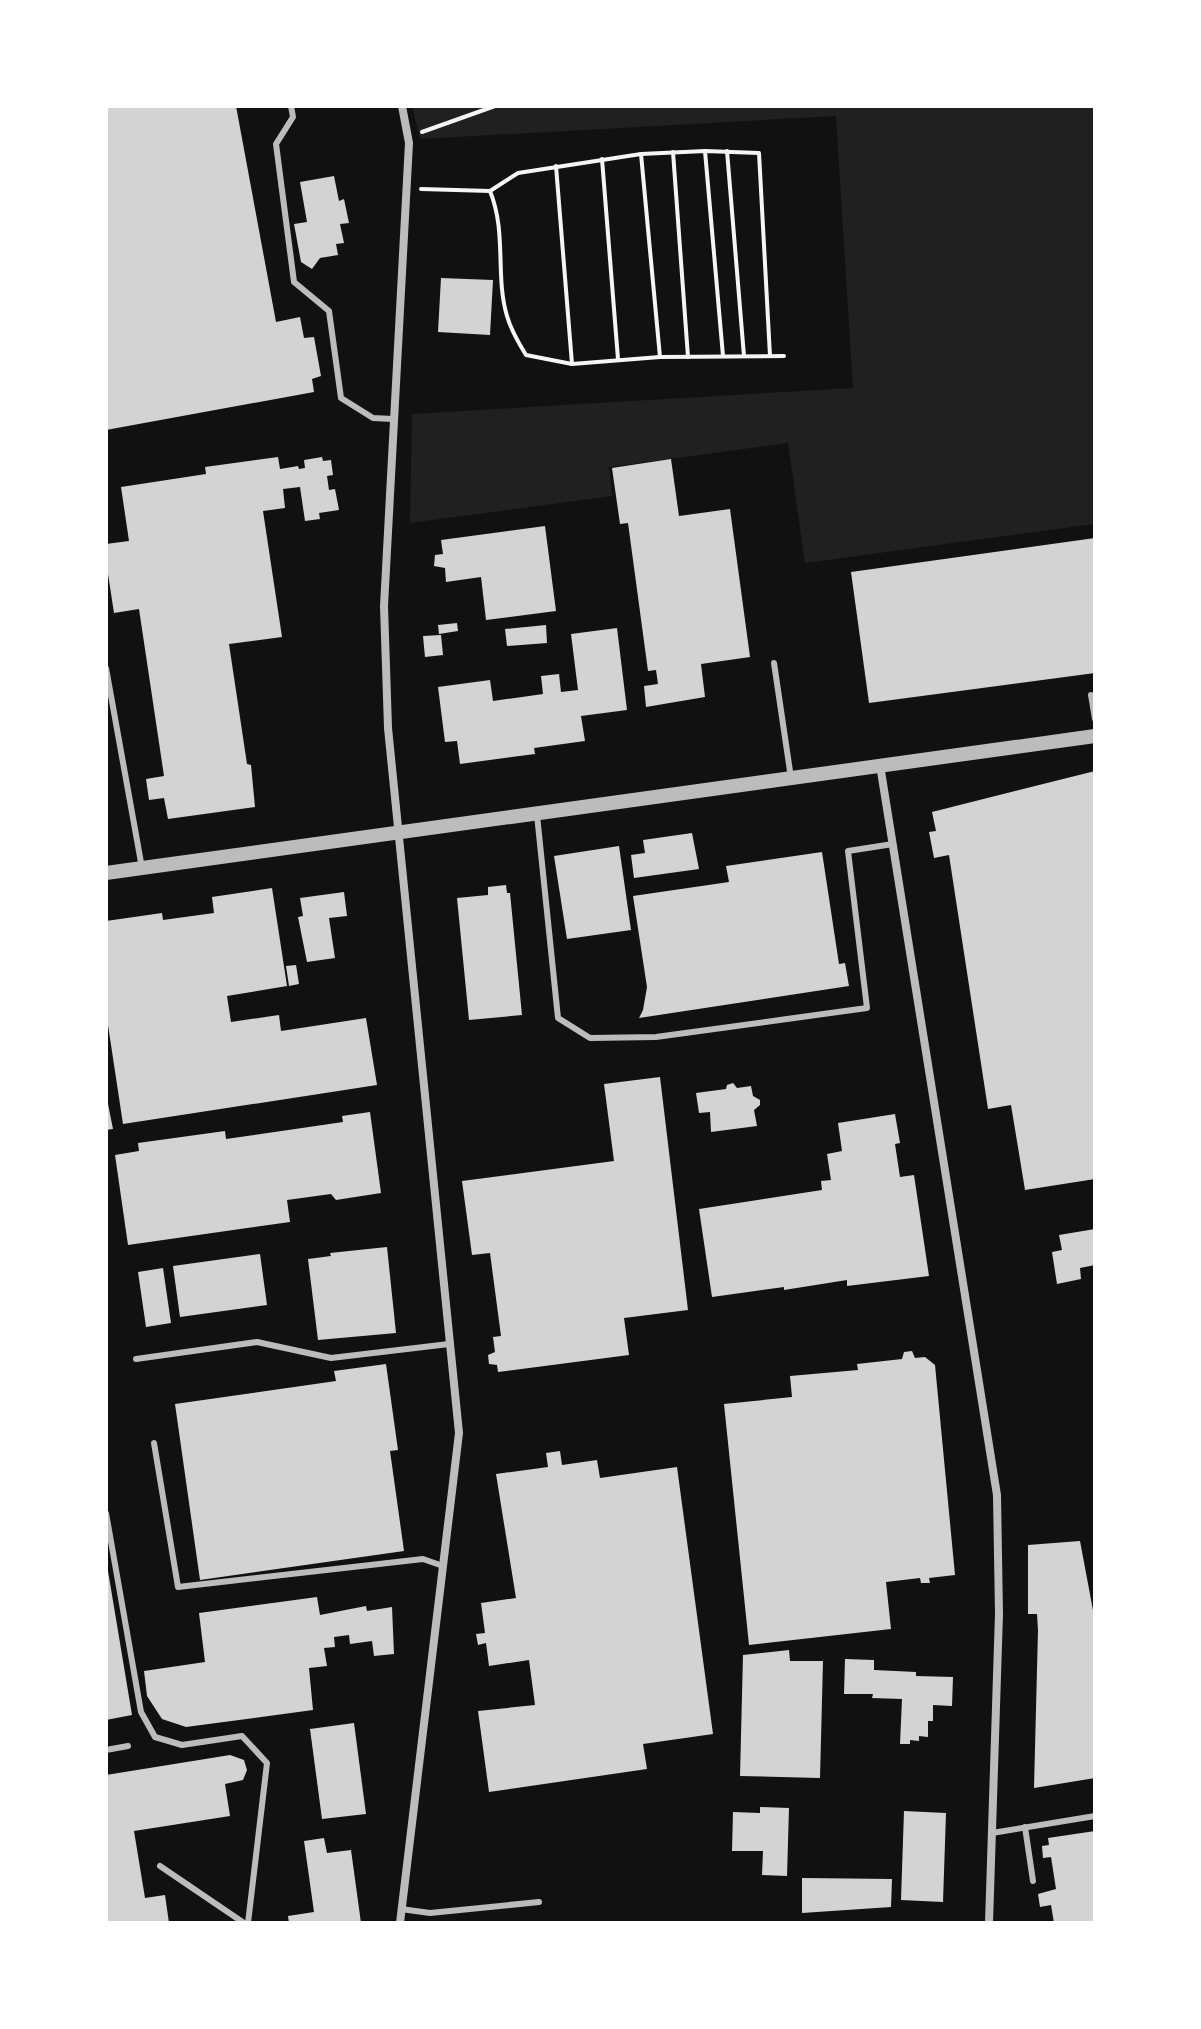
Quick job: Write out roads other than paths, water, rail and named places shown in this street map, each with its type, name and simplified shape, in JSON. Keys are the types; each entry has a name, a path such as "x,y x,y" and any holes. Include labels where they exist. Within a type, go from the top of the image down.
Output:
{"street":[{"path":"400,1923 459,1433 388,728 384,606 408,137 402,106"},
{"path":"106,873 1095,736"},
{"path":"880,765 997,1495 999,1614 989,1923"}],"lane":[{"path":"291,106 293,117 276,144 294,282 329,311 341,398 373,418 393,418"},
{"path":"774,663 791,778"},
{"path":"106,668 142,868"},
{"path":"1091,695 1095,719"},
{"path":"537,814 558,1018 590,1038 656,1037 867,1008 848,851 893,844"},
{"path":"136,1359 257,1342 331,1358 449,1344"},
{"path":"154,1443 178,1587 423,1559 443,1566"},
{"path":"106,1513 141,1712 155,1737 182,1745 242,1736 267,1763 246,1923 160,1866"},
{"path":"106,1750 128,1746"},
{"path":"992,1833 1095,1816"},
{"path":"1025,1827 1033,1881"},
{"path":"401,1909 430,1913 539,1902"}]}
